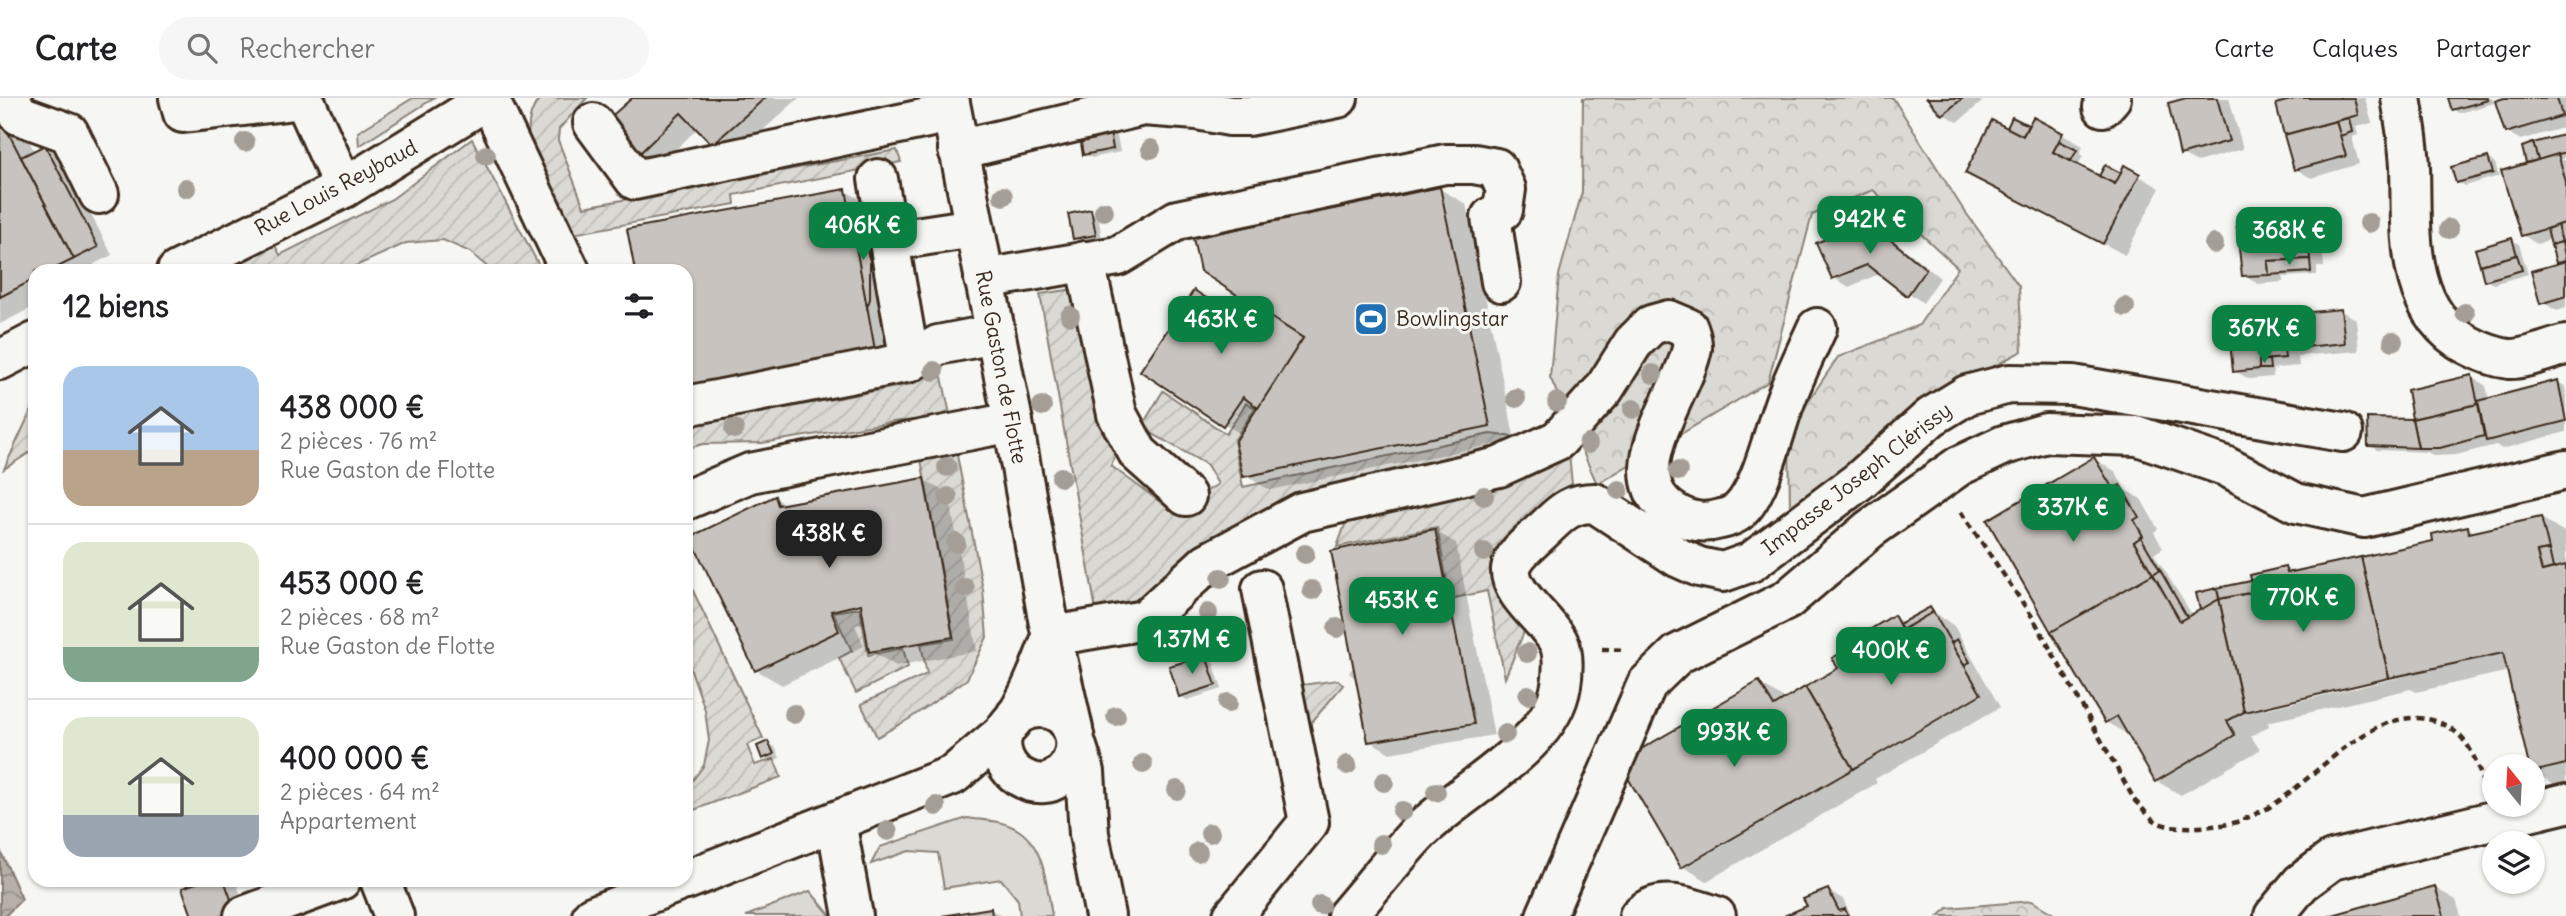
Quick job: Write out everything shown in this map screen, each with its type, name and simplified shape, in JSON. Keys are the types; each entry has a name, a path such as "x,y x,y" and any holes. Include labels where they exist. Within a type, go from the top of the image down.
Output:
{"street":[{"path":"10,98 19,115 69,133 99,194"},
{"path":"179,98 183,113 305,98 344,188"},
{"path":"593,123 635,180 953,120 1143,106 1249,116 1338,98"},
{"path":"2401,98 2407,139 2410,232 2416,275 2431,314 2456,339 2483,353 2511,359 2566,345"},
{"path":"489,99 567,264"},
{"name":"Rue Louis Reybaud","path":"191,264 344,188 489,99"},
{"name":"Rue Gaston de Flotte","path":"953,120 1052,636 1075,738 1073,761 1064,773 1052,782 953,775"},
{"path":"984,279 1118,256 1177,220 1445,164 1474,164 1496,168 1506,189 1503,211 1491,217 1501,282"},
{"path":"878,179 910,362"},
{"path":"889,241 974,228"},
{"path":"1085,261 1117,414 1138,453 1186,496"},
{"path":"1052,636 1145,620 1207,563 1302,512 1499,467 1558,440 1604,389 1633,343 1651,326 1669,320 1688,328 1693,345 1652,452 1649,468 1655,491 1668,509 1685,519 1704,523 1723,519 1740,510 1755,486 1786,397 1817,328"},
{"path":"693,405 910,362 938,345 995,334"},
{"path":"0,360 28,346"},
{"name":"Impasse Joseph Clérissy","path":"1347,916 1417,834 1545,727 1561,687 1562,651 1547,624 1518,592 1512,580 1511,567 1520,552 1565,510 1579,503 1595,503 1679,558 1699,567 1723,572 1751,562 1859,481 1931,418 1967,394 2009,384 2073,385 2343,432"},
{"path":"693,497 750,473 1013,422"},
{"path":"1546,916 1647,684 1678,654 1787,600 1870,529 1959,466 2004,446 2046,433 2138,436 2225,466 2296,503 2364,518 2566,470"},
{"path":"1233,916 1309,821 1262,589"},
{"name":"Rue Gaston de Flotte","path":"693,877 953,775 1010,724 1037,678 1052,636"},
{"path":"1089,834 1007,765 1001,750 1010,724 1031,709 1048,709 1063,716 1075,738 1084,772 1089,834 1105,916"},
{"path":"2274,916 2301,883 2332,860 2566,803"},
{"path":"836,821 853,916"},
{"path":"244,916 322,887"},
{"path":"383,887 394,916"},
{"name":"Rue Gaston de Flotte","path":"616,912 670,887"},
{"path":"1639,916 1661,904 1682,905 1716,916"}],"path":[{"path":"1939,481 2033,618 2135,801 2158,822 2190,827 2234,823 2269,807 2364,736 2386,724 2405,718 2430,719 2450,727 2466,740 2477,761 2493,821"}],"green space":[{"path":"413,98 434,98 359,146 358,132"},
{"path":"540,98 587,98 559,129 558,140 584,207 897,150 901,162 734,195 735,204 573,234 529,139 530,117"},
{"path":"1583,98 1893,98 1961,206 2019,286 2022,351 1936,398 1790,513 1789,430 1838,357 1919,325 1958,268 1873,190 1812,215 1768,382 1597,484 1550,377 1559,275 1582,192"},
{"path":"472,139 538,264 484,264 470,252 443,240 406,243 360,264 239,264 275,245 280,255 392,199"},
{"path":"1075,289 1099,424 1121,440 1111,466 1174,512 1218,484 1207,465 1148,431 1145,421 1163,391 1226,434 1246,403 1255,408 1234,441 1243,487 1490,434 1524,438 1489,456 1333,487 1143,606 1097,616 1040,294"},
{"path":"939,363 951,419 899,421 762,443 703,444 693,447 693,426 912,384"},
{"path":"28,417 28,454 4,469"},
{"path":"1568,444 1572,484 1501,552 1495,585 1510,613 1526,627 1505,678 1487,591 1450,599 1437,527 1337,547 1349,514"},
{"path":"956,450 983,590 987,637 967,679 909,719 877,737 861,704 927,674 921,644 954,639 920,454"},
{"path":"693,591 763,738 747,745 755,765 774,759 781,777 693,810 693,780 704,765 709,740 705,710 693,676"},
{"path":"860,608 868,655 903,648 908,667 856,693 839,658 852,651 833,612"},
{"path":"1338,680 1343,685 1305,730 1294,686"},
{"path":"967,818 1005,824 1028,839 1041,862 1052,916 1020,916 1018,900 1001,879 944,888 938,853 909,851 871,864 880,847"},
{"path":"810,891 831,916 746,916"},
{"path":"2032,901 2057,916 1939,916 1948,908"}],"water":[{"path":"0,850 22,899 5,916 0,916"}],"building":[{"path":"632,98 765,98 712,145 681,113 638,155 606,121"},
{"path":"1927,98 1963,98 1942,115"},
{"path":"2186,98 2217,98 2229,141 2180,155 2168,103"},
{"path":"2298,98 2354,98 2358,115 2284,135 2276,104"},
{"path":"2448,98 2487,98 2488,100 2452,110"},
{"path":"2504,98 2557,98 2562,116 2505,133 2495,101"},
{"path":"0,117 74,259 64,264 28,264 28,283 0,297"},
{"path":"2012,117 2028,125 2023,136 2007,128"},
{"path":"2033,117 2063,133 2053,152 2115,184 2124,165 2140,174 2103,244 1965,173 1992,120 2023,136"},
{"path":"2349,118 2352,132 2340,136 2336,121"},
{"path":"2336,121 2346,156 2294,170 2284,135"},
{"path":"1109,125 1113,149 1083,155 1079,132"},
{"path":"2563,135 2566,152 2538,160 2533,143"},
{"path":"2059,141 2077,150 2071,161 2053,152"},
{"path":"2533,143 2538,160 2526,163 2522,147"},
{"path":"45,145 98,247 74,259 21,157"},
{"path":"2558,154 2566,182 2566,223 2521,236 2501,171"},
{"path":"2488,157 2493,173 2456,183 2451,167"},
{"path":"2105,165 2121,173 2115,184 2099,176"},
{"name":"Bowlingstar","path":"1440,187 1490,426 1243,477 1235,442 1303,338 1200,271 1193,238"},
{"path":"846,189 875,350 693,386 693,264 634,264 627,229"},
{"path":"1091,209 1096,235 1073,239 1068,214"},
{"path":"2307,215 2310,259 2268,261 2269,275 2242,276 2236,220"},
{"path":"851,219 863,238 870,261 870,299 867,307"},
{"path":"1868,221 1926,269 1907,296 1867,265 1832,279 1816,243"},
{"path":"2566,223 2566,241 2562,242 2557,225"},
{"path":"2557,225 2562,242 2551,245 2547,229"},
{"path":"2512,238 2517,255 2480,265 2475,249"},
{"path":"2562,242 2566,261 2556,263 2551,245"},
{"path":"2517,255 2522,270 2484,281 2480,265"},
{"path":"2310,259 2311,272 2269,275 2268,261"},
{"path":"2566,261 2566,296 2540,304 2531,271"},
{"path":"1194,290 1234,316 1244,300 1303,338 1258,408 1243,397 1223,426 1140,371"},
{"path":"2341,309 2345,343 2284,349 2285,358 2259,360 2259,369 2233,372 2228,320"},
{"path":"2259,360 2269,360 2270,369 2259,369"},
{"path":"2472,375 2478,404 2412,419 2407,390"},
{"path":"2558,380 2566,421 2486,441 2478,401"},
{"path":"2478,404 2484,436 2440,448 2418,448 2412,419"},
{"path":"2367,418 2412,419 2418,448 2368,446"},
{"path":"2094,457 2113,489 2120,485 2139,517 2134,520 2143,536 2134,542 2153,574 2051,632 1987,520"},
{"path":"924,478 953,637 869,652 861,604 831,611 839,631 755,671 693,543 693,536 775,496 778,505"},
{"path":"2541,517 2549,550 2537,552 2542,571 2566,565 2566,764 2545,769 2545,754 2526,754 2503,653 2389,678 2361,557 2433,541 2432,534 2468,526 2469,533"},
{"path":"1435,529 1474,724 1368,742 1331,551"},
{"path":"2141,537 2160,570 2153,574 2134,542"},
{"path":"2549,550 2553,568 2542,571 2537,552"},
{"path":"2361,557 2389,678 2244,712 2219,599 2254,592 2250,575 2285,567 2287,573"},
{"path":"2160,570 2187,617 2180,621 2153,574"},
{"path":"2153,574 2180,621 2219,599 2244,712 2227,721 2235,735 2155,782 2117,716 2105,723 2051,632"},
{"path":"2251,581 2254,592 2219,599 2217,588"},
{"path":"2217,588 2219,599 2200,610 2196,593"},
{"path":"1930,607 1933,612 1902,630 1899,624"},
{"path":"1933,612 1981,694 1853,769 1805,687 1838,668 1832,658 1864,640 1861,635 1894,615 1902,630"},
{"path":"1957,639 1970,662 1964,665 1951,643"},
{"path":"1206,656 1216,685 1179,697 1169,666"},
{"path":"1759,681 1774,706 1805,687 1853,769 1681,868 1625,773 1636,752"},
{"path":"768,741 774,754 762,759 757,746"},
{"path":"2435,886 2444,916 2329,916"},
{"path":"227,887 237,916 192,916 182,888"},
{"path":"1828,889 1839,911 1845,909 1848,916 1784,916 1807,906 1803,899"},
{"path":"991,908 992,916 942,916"}],"place":[{"name":"Bowlingstar","path":"1371,319"}]}
